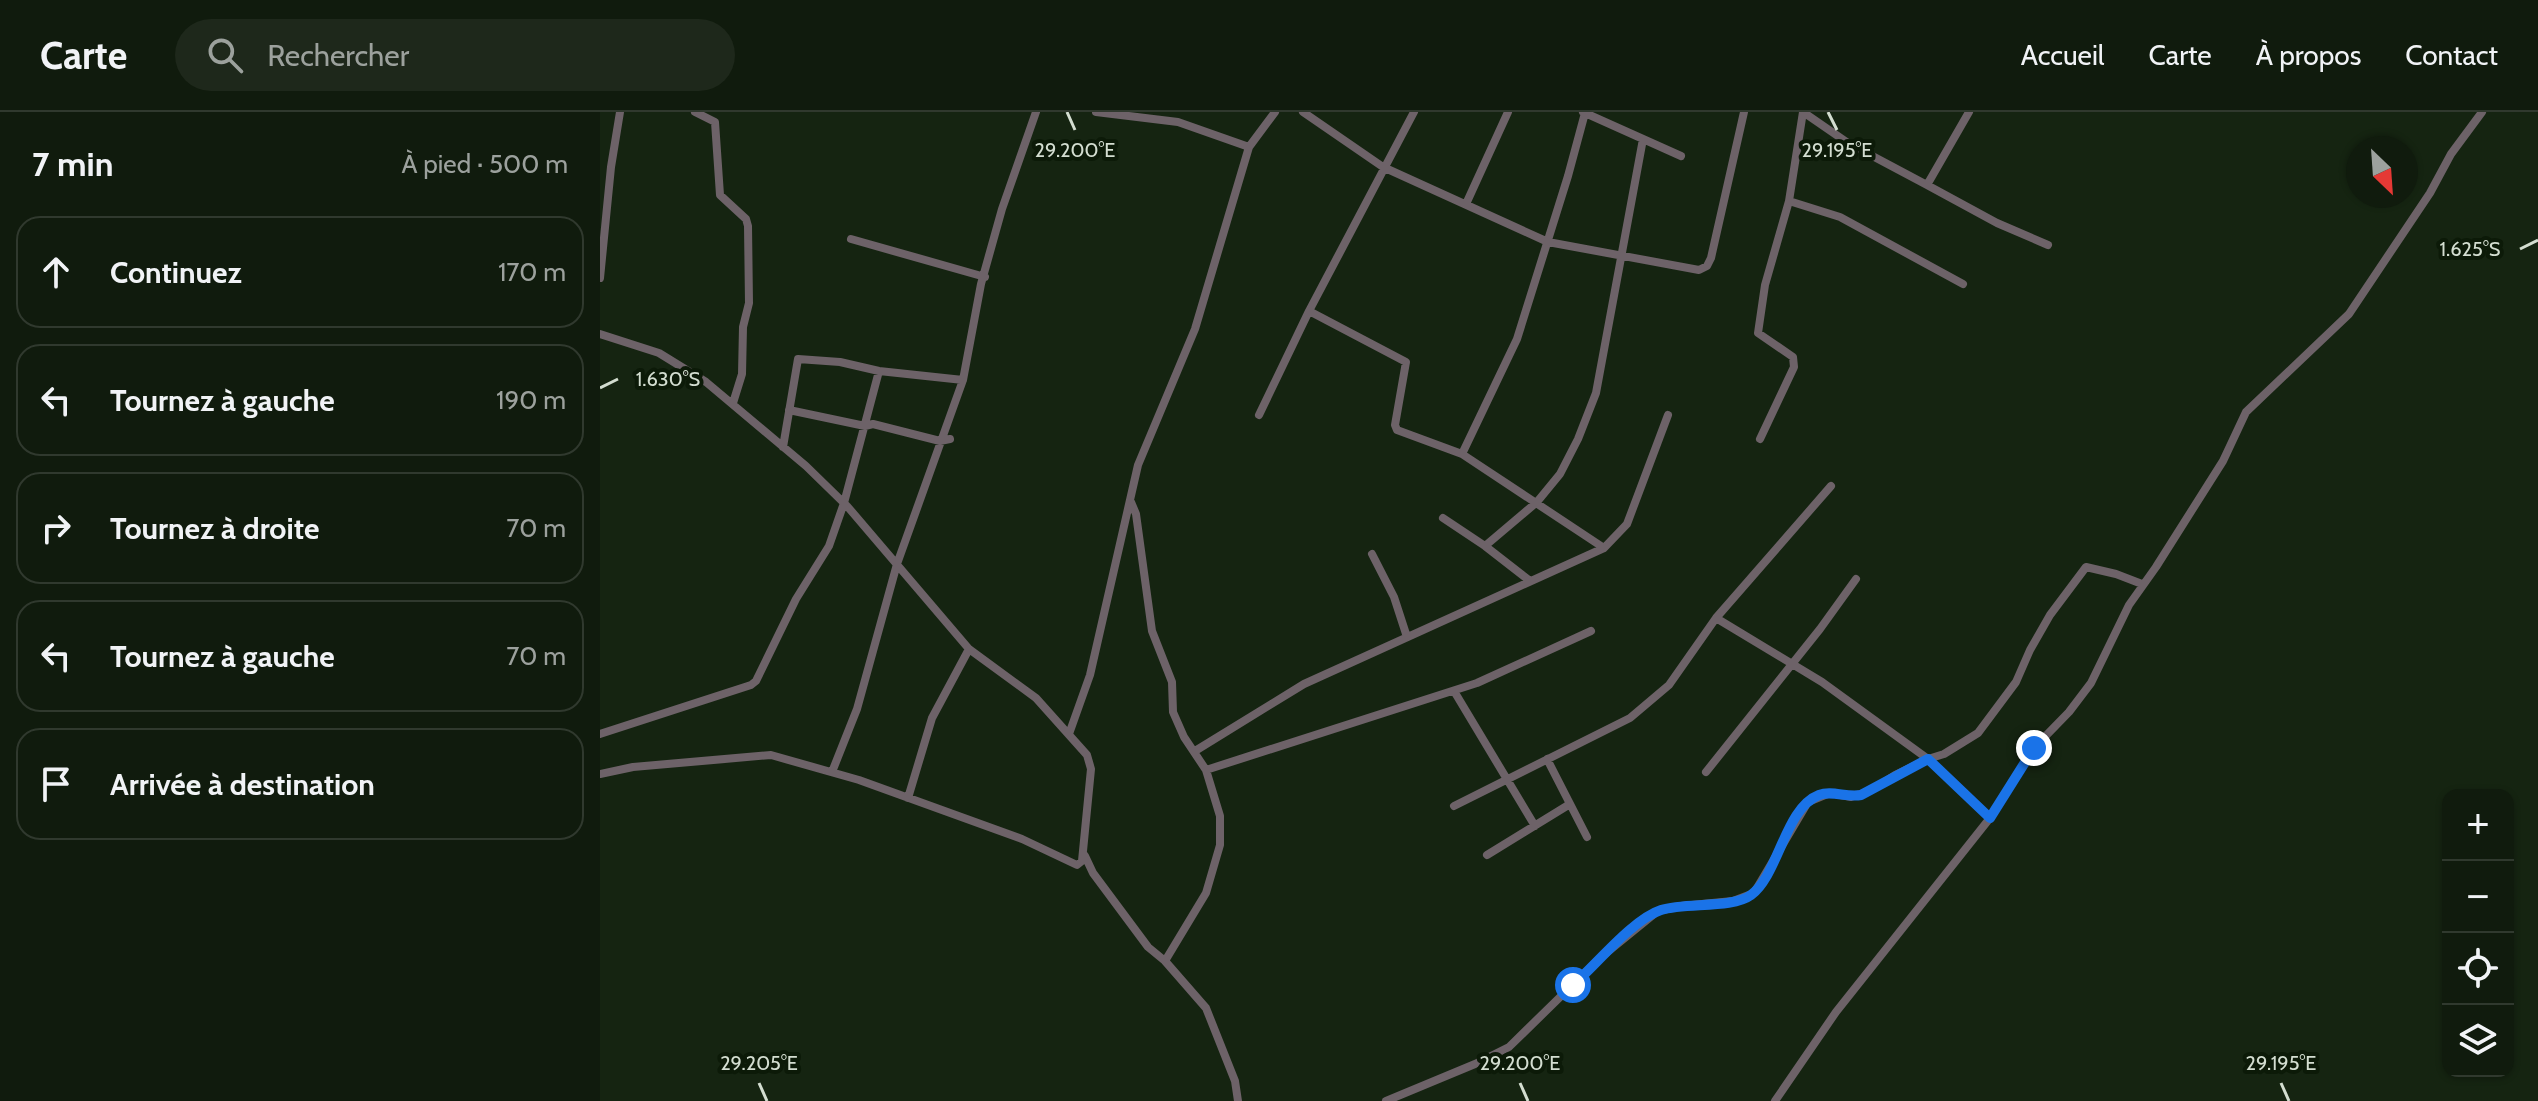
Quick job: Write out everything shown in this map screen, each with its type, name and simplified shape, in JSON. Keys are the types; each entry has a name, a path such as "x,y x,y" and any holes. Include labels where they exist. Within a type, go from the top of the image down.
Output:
{"street":[{"path":"600,278 609,181 620,112"},
{"path":"695,112 715,122 720,195 746,219 748,226 749,303 743,327 742,374 733,403"},
{"path":"832,772 857,709 897,564 963,380 1002,209 1036,112"},
{"path":"1096,112 1178,122 1249,147"},
{"path":"1069,734 1090,675 1138,465 1195,329 1249,147 1275,112"},
{"path":"1303,112 1383,167 1548,242 1699,270 1707,266 1744,112"},
{"path":"1259,415 1309,311 1414,112"},
{"path":"1466,204 1508,112"},
{"path":"1760,439 1794,367 1793,357 1758,333 1765,285 1789,201 1803,112 1848,143 1997,223 2048,245"},
{"path":"1927,185 1969,112"},
{"path":"1775,1101 1836,1012 1990,818 2034,748 2069,712 2091,683 2118,625 2223,461 2246,412 2349,314 2430,193 2451,154 2482,112"},
{"path":"1462,454 1517,339 1584,113 1681,156"},
{"path":"1485,546 1537,502 1560,474 1596,393 1643,139"},
{"path":"1789,201 1840,217 1963,284"},
{"path":"851,239 985,277"},
{"path":"1309,311 1403,359 1406,368 1395,425 1397,430 1462,454 1604,548"},
{"path":"600,334 659,353 706,382 783,447 844,503 969,649 1036,698 1087,755 1091,769 1084,851 1082,861 1077,865 1022,839 908,798 832,772 761,754 633,767 600,774"},
{"path":"783,447 798,359 963,380"},
{"path":"600,734 756,681 796,599 829,546 844,503 879,371"},
{"path":"789,410 865,426 873,424 940,441 950,439"},
{"path":"1195,751 1304,684 1604,548 1627,524 1668,415"},
{"path":"1454,806 1630,718 1651,702 1669,685 1716,618 1831,486"},
{"path":"1131,502 1136,514 1152,631 1172,682 1173,712 1184,737 1206,770 1220,816 1220,845 1206,893 1165,961"},
{"path":"1443,518 1530,581"},
{"path":"1372,554 1394,597 1407,637"},
{"path":"1386,1101 1509,1047 1599,959 1658,911 1733,901 1754,893 1808,802 1830,793 1851,797 1861,795 1928,759 1944,754 1978,733 2016,682 2043,627 2083,569 2089,566 2142,584"},
{"path":"1706,772 1856,579"},
{"path":"1716,618 1822,682 1928,759 1990,818"},
{"path":"1206,770 1454,691 1547,653 1591,631"},
{"path":"908,798 932,718 969,649"},
{"path":"1454,691 1535,826"},
{"path":"1547,759 1587,837"},
{"path":"1487,855 1570,804"},
{"path":"1084,851 1093,873 1136,932 1206,1008 1235,1081 1238,1101"}],"route":[{"path":"1573,985 1616,943 1658,911 1745,899 1754,893 1794,823 1808,802 1819,795 1861,795 1928,759 1990,818 2034,748"}]}
